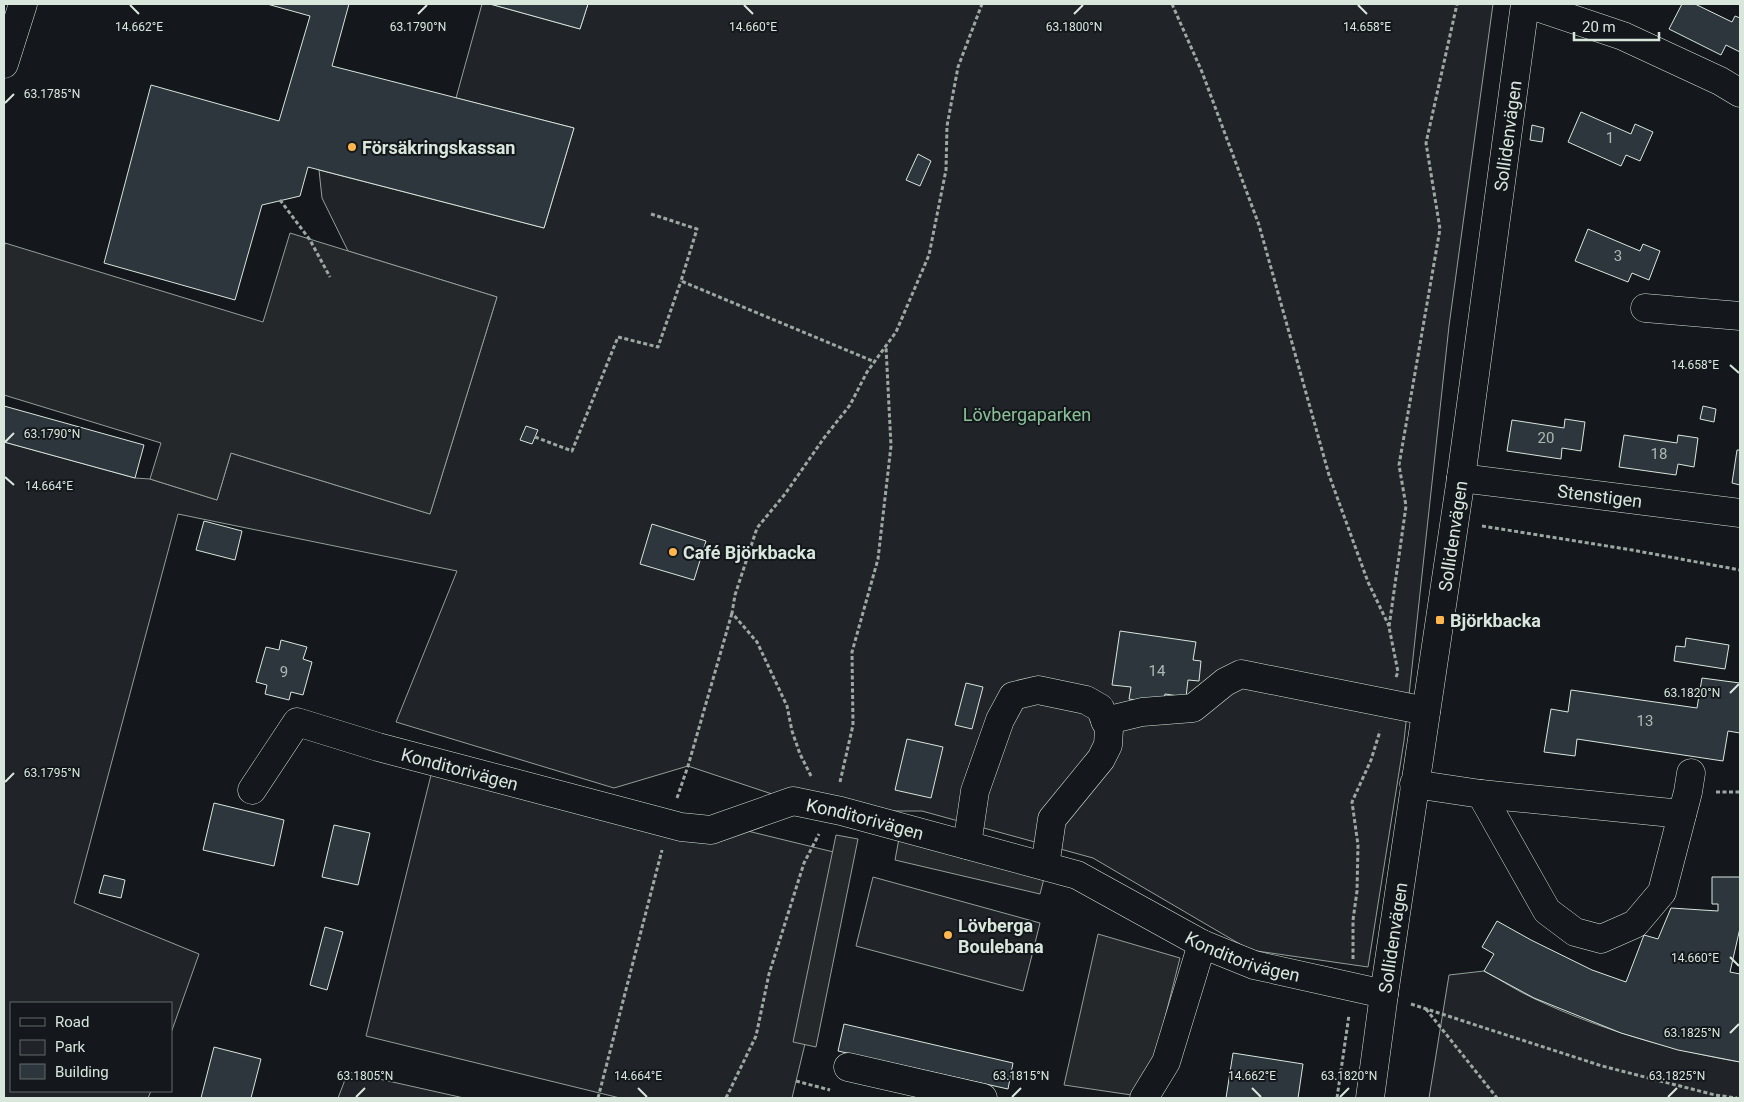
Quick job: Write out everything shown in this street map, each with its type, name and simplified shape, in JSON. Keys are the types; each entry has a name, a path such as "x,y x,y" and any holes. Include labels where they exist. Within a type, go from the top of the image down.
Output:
{"street":[{"path":"4,64 23,4"},
{"path":"1526,4 1623,36 1720,81 1740,93"},
{"name":"Sollidenvägen","path":"1370,1098 1414,784 1461,478 1526,4"},
{"path":"1645,308 1740,316"},
{"name":"Stenstigen","path":"1461,478 1740,513"},
{"path":"1105,721 1142,712 1193,708 1226,682 1241,674 1426,711"},
{"path":"968,845 975,791 1000,720 1013,696 1038,690 1086,700 1100,708 1109,730 1108,745 1101,759 1052,819 1045,866"},
{"name":"Konditorivägen","path":"252,790 297,722 378,748 668,824 711,830 793,801 831,806 1077,875 1202,944 1254,965 1384,994"},
{"path":"1481,794 1547,911 1575,932 1601,939 1635,924 1662,892 1691,773"},
{"path":"1414,784 1481,794 1682,814"},
{"path":"1144,1098 1166,1062 1202,944"},
{"path":"848,1067 983,1098"}],"path":[{"path":"598,1098 668,824 688,766 732,612 734,595 757,528 850,405 867,372 896,332 929,256 946,170 947,126 958,67 982,4"},
{"path":"1172,4 1202,72 1259,225 1329,475 1368,582 1390,627 1398,672 1371,760 1352,802 1358,845 1357,891 1353,920 1352,986 1337,1098"},
{"path":"1390,627 1406,506 1399,465 1440,229 1426,143 1457,4"},
{"path":"280,200 310,240 330,277"},
{"path":"535,436 572,451 618,337 658,347 697,229 651,214"},
{"path":"681,281 875,362"},
{"path":"726,1098 756,1036 769,974 804,863 831,806 842,774 853,725 852,652 878,558 891,446 886,346"},
{"path":"1482,526 1632,550 1740,570"},
{"path":"732,612 756,642 787,706 792,731 804,761 814,782 831,806"},
{"path":"1384,994 1602,1066 1715,1097 1737,1098"},
{"path":"1426,1009 1497,1098"},
{"path":"796,1082 833,1090"}],"green space":[{"name":"Lövbergaparken","path":"482,4 490,4 580,29 588,4 1493,4 1449,326 1404,741 1368,967 1250,950 1093,858 922,811 841,811 793,801 688,766 614,788 396,722 457,571 178,514 74,903 199,954 172,1030 172,1002 10,1002 10,1092 151,1092 148,1098 4,1098 4,442 135,478 150,479 217,500 231,453 430,514 497,297 348,251 322,198 319,170 544,228 574,128 456,98"},
{"path":"436,755 850,856 792,1098 620,1098 366,1036"},
{"name":"Lövberga Boulebana","path":"873,877 1040,923 1023,991 856,946"},
{"path":"1484,971 1522,993 1584,1020 1661,1045 1740,1062 1740,1098 1429,1098 1449,975"},
{"path":"348,1072 464,1098 338,1098"}],"shaded area":[{"path":"290,233 497,297 430,514 231,453 217,500 150,479 161,443 4,395 5,243 263,322"},
{"path":"900,833 1046,871 1040,894 895,860"},
{"path":"836,835 858,839 816,1047 793,1042"},
{"path":"1098,934 1180,958 1145,1097 1064,1085"}],"building":[{"name":"Försäkringskassan","path":"267,4 349,4 332,66 574,128 544,228 308,167 300,196 262,205 235,300 104,263 151,85 279,121 310,16"},
{"path":"490,4 588,4 580,29"},
{"path":"1682,4 1695,4 1732,22 1735,16 1740,18 1740,52 1726,45 1721,55 1669,29"},
{"path":"1581,112 1631,134 1635,124 1653,132 1640,161 1626,155 1621,166 1568,142"},
{"path":"1532,125 1544,128 1542,142 1530,140"},
{"path":"918,154 931,161 920,186 906,180"},
{"path":"1588,229 1640,251 1643,244 1660,251 1649,280 1632,273 1628,282 1575,261"},
{"path":"4,406 144,445 135,478 4,442"},
{"path":"1703,406 1716,409 1714,422 1700,419"},
{"path":"1565,419 1585,422 1581,451 1562,448 1561,459 1507,451 1512,420 1564,428"},
{"path":"526,426 538,430 532,444 520,440"},
{"path":"1624,435 1677,443 1678,435 1698,438 1694,467 1678,464 1676,475 1619,467"},
{"path":"1737,450 1740,450 1740,485 1732,483"},
{"path":"204,521 242,531 235,560 196,550"},
{"name":"Café Björkbacka","path":"652,524 706,541 694,580 640,564"},
{"path":"1120,631 1196,642 1193,660 1201,661 1199,681 1188,680 1186,697 1165,694 1163,704 1129,699 1131,687 1112,685"},
{"path":"1686,638 1729,645 1725,669 1674,661 1676,646 1685,647"},
{"path":"281,640 307,647 303,659 312,662 303,695 291,692 289,700 265,694 267,685 256,682 266,647 279,650"},
{"path":"1702,678 1740,683 1740,733 1728,731 1723,761 1577,739 1575,756 1544,752 1551,709 1568,712 1571,690 1697,708"},
{"path":"966,683 983,687 972,729 955,725"},
{"path":"907,739 943,747 931,798 895,790"},
{"path":"214,803 284,820 274,866 203,850"},
{"path":"334,825 370,833 358,885 322,877"},
{"path":"104,875 125,880 121,898 99,893"},
{"path":"1712,877 1740,877 1740,928 1730,972 1740,974 1740,1062 1678,1050 1621,1033 1534,998 1484,971 1494,954 1482,947 1497,921 1592,970 1626,982 1644,935 1658,939 1671,908 1718,911 1718,904 1712,904"},
{"path":"325,927 343,932 327,990 310,985"},
{"path":"844,1024 1013,1063 1008,1089 838,1051"},
{"path":"214,1047 261,1059 251,1098 201,1098"},
{"path":"1233,1053 1303,1064 1298,1098 1226,1098"}],"place":[{"name":"Försäkringskassan","path":"352,147"},
{"name":"Café Björkbacka","path":"673,552"},
{"name":"Björkbacka","path":"1440,620"},
{"name":"Lövberga Boulebana","path":"948,935"}]}
